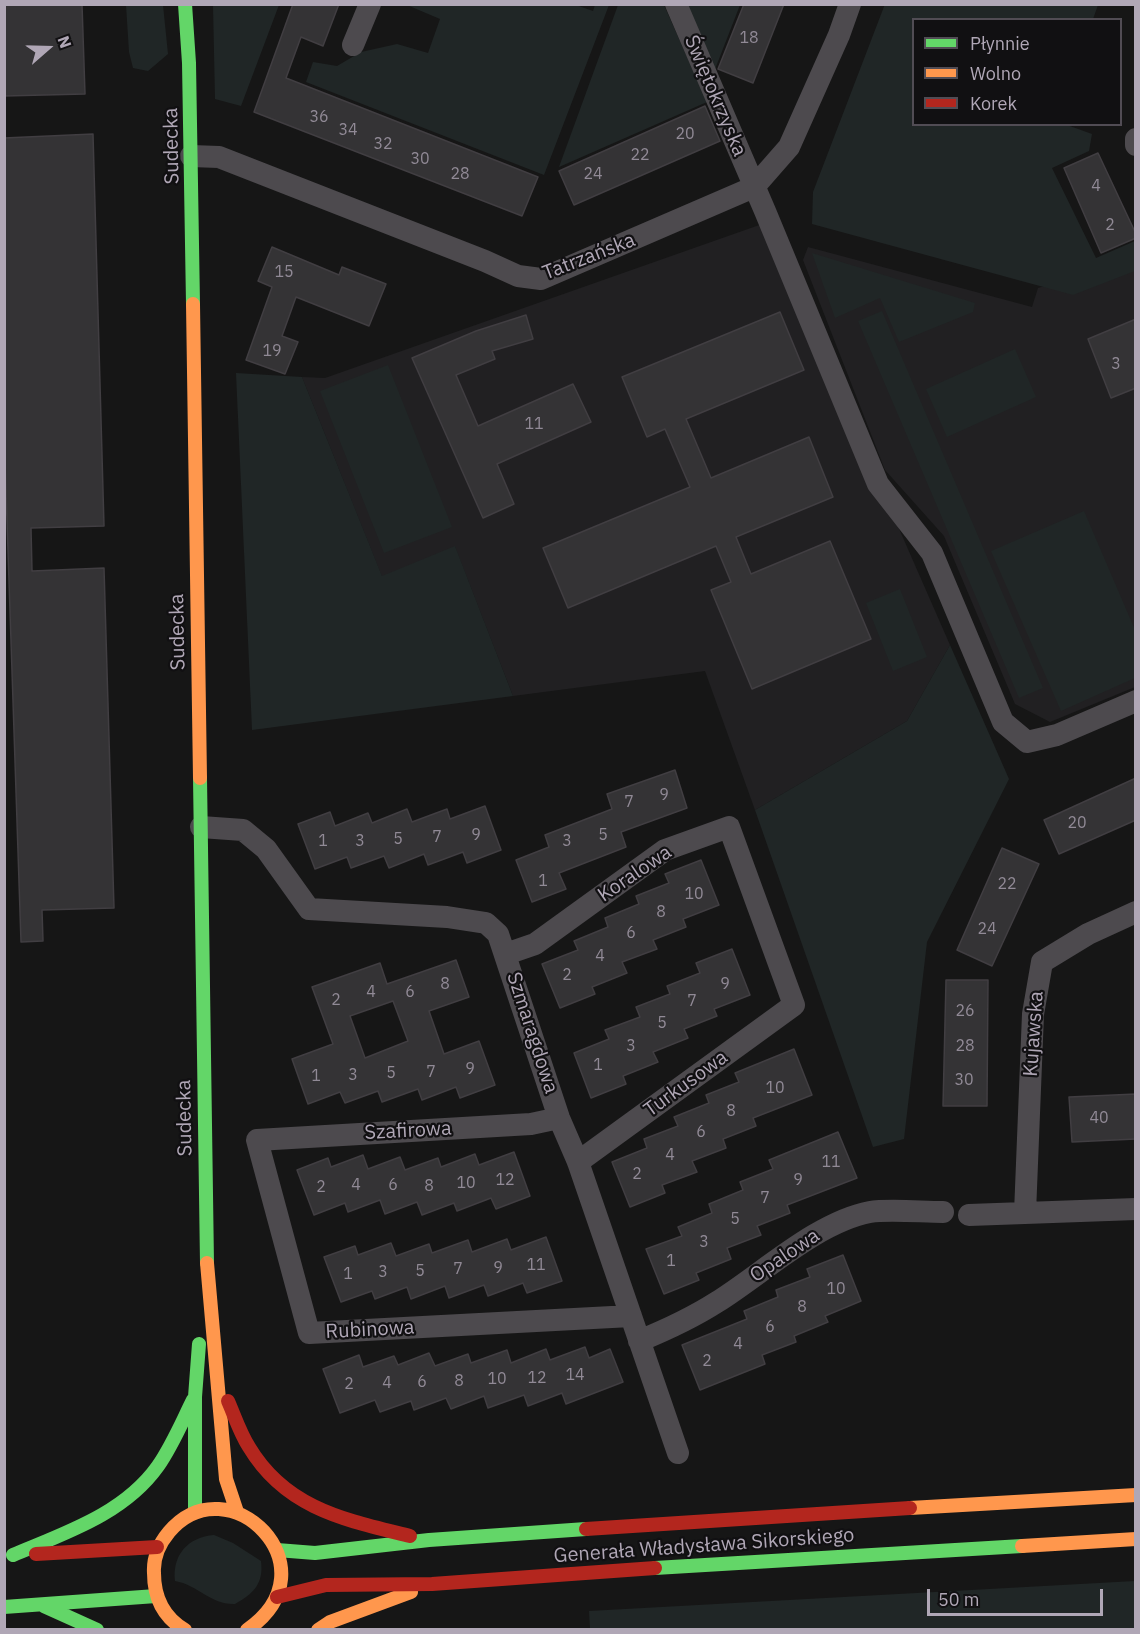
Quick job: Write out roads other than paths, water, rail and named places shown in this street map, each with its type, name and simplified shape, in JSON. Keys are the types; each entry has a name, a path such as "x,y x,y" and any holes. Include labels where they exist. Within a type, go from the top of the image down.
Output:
{"street":[{"name":"Sudecka","path":"185,4 191,156 207,1258 226,1479 237,1512"},
{"path":"353,45 370,4"},
{"name":"Świętokrzyska","path":"676,4 878,484 932,553 1003,722 1027,742 1057,735 1136,701"},
{"name":"Tatrzańska","path":"191,156 219,157 518,276 542,279 754,187 789,147 839,35 850,4"},
{"path":"1136,139 1136,145"},
{"name":"Szmaragdowa","path":"201,827 243,831 266,849 309,909 447,917 486,923 498,934 559,1118 578,1162 678,1453"},
{"name":"Koralowa","path":"506,954 535,944 665,850 729,827 794,1005"},
{"name":"Kujawska","path":"1025,1212 1033,1014 1041,962 1088,934 1136,912"},
{"name":"Turkusowa","path":"578,1162 794,1005"},
{"name":"Szafirowa","path":"257,1140 531,1124 559,1118"},
{"name":"Rubinowa","path":"257,1140 309,1333 631,1316"},
{"path":"969,1215 1136,1209"},
{"name":"Opalowa","path":"639,1341 677,1325 717,1302 810,1238 836,1224 870,1212 943,1212"},
{"name":"Sudecka","path":"195,1512 195,1397 207,1258"},
{"path":"218,1380 250,1450 266,1472 287,1491 314,1509 330,1515 429,1540"},
{"path":"9,1556 98,1517 122,1503 144,1483 158,1465 195,1397"},
{"name":"Generała Władysława Sikorskiego","path":"277,1550 315,1553 429,1540 835,1512 1136,1495"},
{"path":"183,1629 166,1614 156,1596 152,1579 157,1547 166,1532 179,1520 195,1512 216,1509 237,1512 254,1520 267,1533 277,1550 280,1566 277,1597 268,1612 248,1629"},
{"name":"Generała Władysława Sikorskiego","path":"277,1597 327,1585 432,1584 721,1563 1136,1539"},
{"path":"9,1556 157,1547"},
{"path":"318,1629 330,1622 432,1584"},
{"path":"4,1607 156,1596"},
{"path":"43,1605 97,1629"}]}
